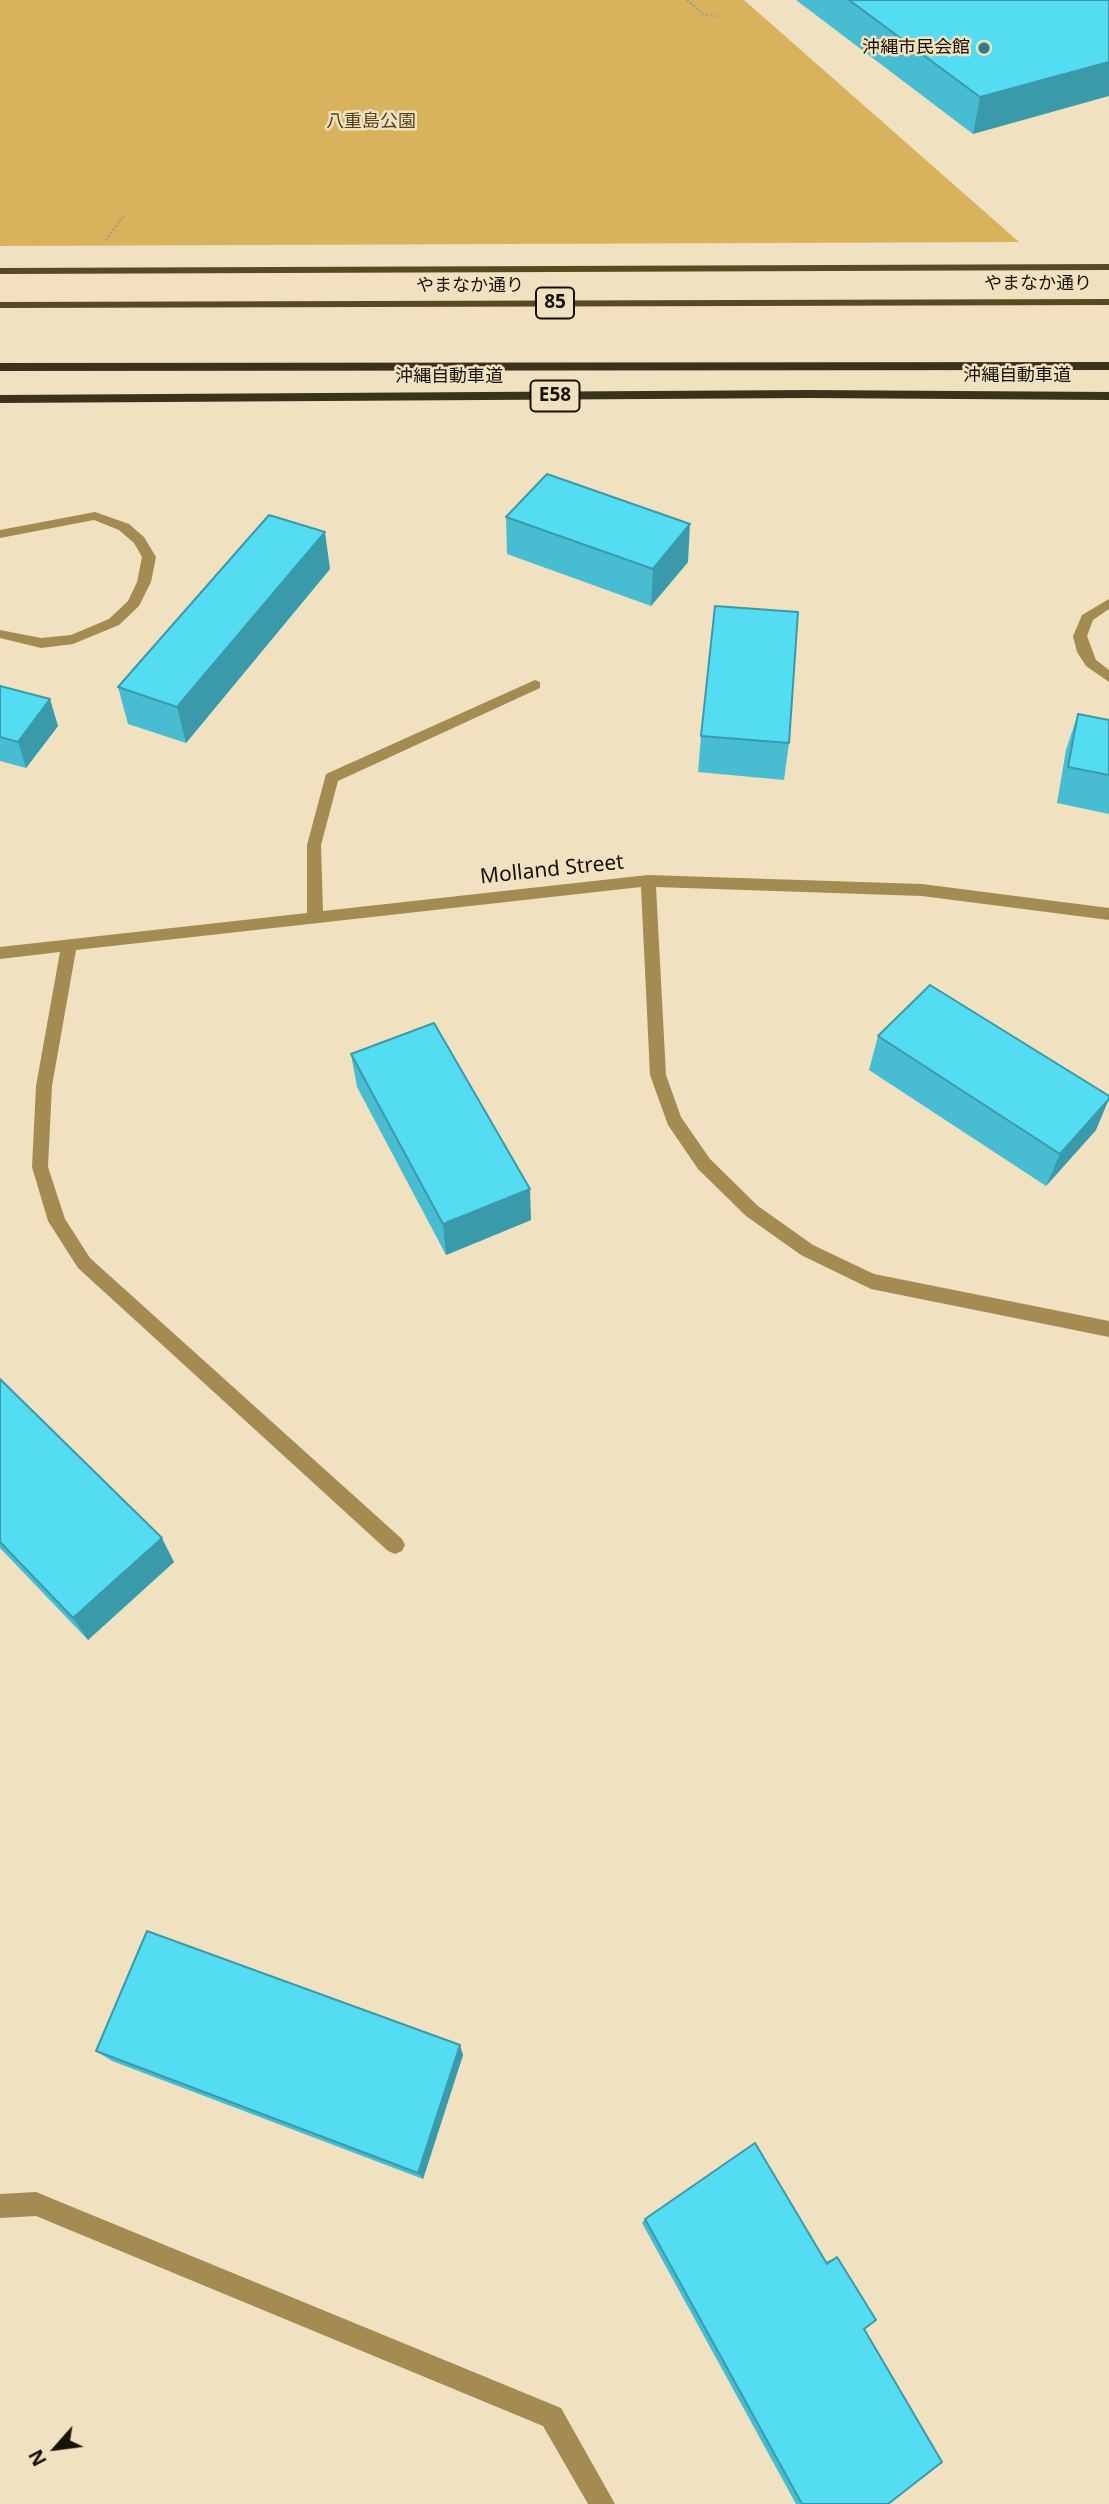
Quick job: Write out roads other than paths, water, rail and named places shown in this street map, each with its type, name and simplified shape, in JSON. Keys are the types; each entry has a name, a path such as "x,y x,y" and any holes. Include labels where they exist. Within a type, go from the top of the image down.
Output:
{"highway":[{"name":"沖縄自動車道","path":"0,367 1109,366"},
{"name":"沖縄自動車道","path":"0,399 809,394 1109,396"}],"main road":[{"name":"やまなか通り","path":"0,271 1109,267"},
{"name":"やまなか通り","path":"0,305 1109,302"}],"lane":[{"path":"0,534 95,516 124,527 139,540 149,557 144,582 134,603 114,622 74,639 41,643 0,635"},
{"path":"1109,603 1087,618 1080,636 1084,652 1091,663 1109,677"},
{"path":"315,919 314,845 331,778 535,685"},
{"path":"648,881 658,1075 674,1120 704,1164 743,1202 807,1250 872,1281 1109,1329"},
{"name":"Molland Street","path":"0,953 648,881 922,890 1109,914"},
{"path":"69,947 44,1086 40,1167 57,1221 83,1263 395,1545"},
{"path":"0,2206 36,2204 552,2417 602,2504"}],"place":[{"name":"沖縄市民会館","path":"984,48"}],"park label":[{"name":"八重島公園","path":"371,122"}]}
